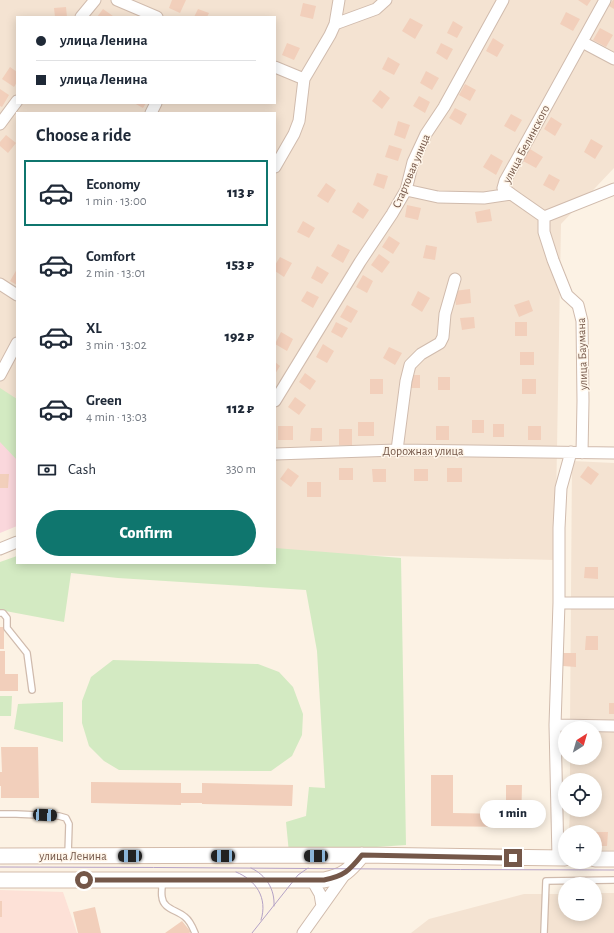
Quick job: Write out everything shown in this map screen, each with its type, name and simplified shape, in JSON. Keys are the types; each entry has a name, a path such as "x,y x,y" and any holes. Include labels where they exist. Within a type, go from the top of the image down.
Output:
{"main road":[{"name":"улица Ленина","path":"0,856 362,855 558,858"},
{"path":"345,874 362,855"},
{"path":"602,858 614,859"},
{"name":"улица Ленина","path":"0,880 324,880 336,878 345,874"}],"street":[{"path":"82,16 95,0"},
{"path":"118,0 155,16"},
{"path":"276,165 294,134 299,121 304,80 330,35 339,0"},
{"path":"334,24 376,9 386,0"},
{"name":"Стартовая улица","path":"276,399 406,190 414,162 426,134 444,107 503,0"},
{"name":"улица Белинского","path":"511,194 503,188 505,181 605,0"},
{"path":"582,42 614,59"},
{"path":"276,67 304,80"},
{"path":"0,124 16,102"},
{"name":"улица Белинского","path":"406,190 438,197 484,198 511,194"},
{"path":"511,194 544,217 614,190"},
{"name":"улица Баумана","path":"544,217 544,232 553,260 567,295 578,305 582,321 584,401 576,453 561,488 559,528 559,603 555,725 560,825"},
{"path":"397,450 406,382 410,365 421,354 440,343 443,337 445,314 455,279"},
{"path":"0,284 16,294"},
{"path":"0,375 16,345"},
{"name":"Дорожная улица","path":"276,454 397,450 614,453"},
{"path":"0,549 16,542"},
{"path":"559,603 614,603"},
{"path":"555,725 614,726"},
{"path":"303,933 345,874"},
{"path":"312,880 320,894 322,906"}],"lane":[{"path":"0,613 3,613 7,618 7,628 27,653 32,690"},
{"path":"0,814 59,816 66,818 69,824 68,856"},
{"path":"163,880 162,896 164,904 185,917 195,933"},
{"path":"544,933 546,881 614,880"}],"shaded area":[{"path":"0,0 614,0 614,168 561,224 555,560 276,553 276,112 16,112 16,402 0,393"},
{"path":"0,408 16,418 16,526 0,533"},
{"path":"572,461 614,463 614,850 602,850 602,825 569,825 570,817 602,817 602,773 570,773 570,765 602,765 602,721 570,721"},
{"path":"0,890 63,892 77,933 0,933"},
{"path":"602,893 614,893 614,933 411,933 429,919 524,894 558,894 558,921 602,921"}],"green space":[{"path":"0,388 16,398 16,459 0,442"},
{"path":"276,548 401,558 406,845 289,853 286,822 306,816 309,787 325,788 317,651 306,590 118,578 71,573 64,622 0,610 0,562 16,556 16,564 276,564"},
{"path":"113,660 258,664 279,672 293,687 303,714 302,735 292,756 271,771 119,770 104,761 89,746 82,723 82,701 91,677"},
{"path":"0,696 12,696 11,716 0,716"},
{"path":"63,702 63,742 14,729 18,704"}],"building":[{"path":"172,0 186,0 180,13 169,8"},
{"path":"578,0 591,0 587,6"},
{"path":"614,0 614,9 609,6"},
{"path":"303,3 316,6 313,19 300,16"},
{"path":"66,7 67,16 55,16 54,8"},
{"path":"103,9 113,16 98,16"},
{"path":"198,9 209,13 208,16 194,16"},
{"path":"566,12 580,19 573,31 560,24"},
{"path":"410,18 423,25 415,39 402,31"},
{"path":"453,21 463,27 457,38 447,33"},
{"path":"600,28 613,35 606,47 593,40"},
{"path":"493,38 504,45 497,57 486,51"},
{"path":"287,43 300,48 294,60 282,55"},
{"path":"441,43 453,49 447,60 436,53"},
{"path":"388,57 400,64 394,75 382,69"},
{"path":"10,67 16,71 16,84 14,87 2,79"},
{"path":"426,71 439,78 432,90 420,83"},
{"path":"465,84 476,90 470,101 459,95"},
{"path":"0,89 9,95 2,107 0,106"},
{"path":"380,90 390,98 382,109 372,101"},
{"path":"419,96 430,102 425,113 413,106"},
{"path":"136,104 145,104 143,108"},
{"path":"455,108 467,114 461,125 449,118"},
{"path":"511,114 522,120 515,132 504,126"},
{"path":"551,117 562,124 555,136 544,129"},
{"path":"398,121 410,125 405,139 394,135"},
{"path":"6,135 16,143 8,153 0,146 0,142"},
{"path":"591,139 603,146 595,159 584,152"},
{"path":"389,145 402,149 398,161 385,157"},
{"path":"530,149 543,157 536,168 523,161"},
{"path":"491,154 503,161 496,175 483,167"},
{"path":"377,173 388,176 384,189 373,185"},
{"path":"549,174 560,180 554,191 543,185"},
{"path":"326,183 336,190 328,203 317,196"},
{"path":"358,202 369,210 363,219 352,212"},
{"path":"407,205 421,208 418,220 405,217"},
{"path":"490,209 492,221 477,223 475,212"},
{"path":"303,221 315,228 309,238 297,232"},
{"path":"389,236 400,243 393,254 382,247"},
{"path":"338,244 350,250 343,263 331,256"},
{"path":"426,245 437,247 435,260 423,258"},
{"path":"379,254 390,262 382,273 371,265"},
{"path":"280,257 292,263 284,277 276,272 276,263"},
{"path":"317,266 329,273 322,284 311,278"},
{"path":"16,271 16,284 10,281"},
{"path":"363,275 373,281 367,293 356,287"},
{"path":"470,289 471,303 456,305 454,291"},
{"path":"307,291 319,297 313,308 301,301"},
{"path":"418,291 430,298 422,312 411,305"},
{"path":"529,300 533,311 519,317 514,305"},
{"path":"347,305 358,311 351,323 340,317"},
{"path":"474,317 475,328 462,330 460,318"},
{"path":"336,322 348,328 342,338 331,332"},
{"path":"515,322 527,322 527,336 515,336"},
{"path":"281,332 293,339 287,351 276,345"},
{"path":"323,344 334,351 327,363 316,357"},
{"path":"389,347 402,353 395,365 383,358"},
{"path":"520,352 534,352 534,365 520,365"},
{"path":"276,363 280,366 276,372"},
{"path":"305,373 316,381 310,390 299,382"},
{"path":"409,375 420,375 420,388 409,388"},
{"path":"438,377 450,377 450,390 438,390"},
{"path":"370,379 383,379 383,394 370,394"},
{"path":"522,379 536,379 536,394 522,394"},
{"path":"295,397 306,405 299,415 288,407"},
{"path":"472,420 484,420 484,433 472,433"},
{"path":"358,422 374,422 374,436 358,436"},
{"path":"493,424 504,424 504,437 493,437"},
{"path":"278,426 293,426 293,440 278,440"},
{"path":"436,426 449,426 449,440 436,440"},
{"path":"528,426 541,426 541,440 528,440"},
{"path":"311,428 322,428 322,441 310,441"},
{"path":"339,429 352,429 352,445 339,445"},
{"path":"588,466 599,474 591,485 580,477"},
{"path":"288,468 299,476 291,487 280,479"},
{"path":"339,468 353,468 353,480 339,480"},
{"path":"447,468 462,468 462,482 447,482"},
{"path":"372,469 386,469 386,482 373,482"},
{"path":"414,469 428,469 428,481 414,481"},
{"path":"0,474 9,474 8,488 0,488"},
{"path":"307,482 321,482 321,497 307,497"},
{"path":"585,567 598,567 598,579 584,578"},
{"path":"0,627 4,627 4,649 0,649"},
{"path":"586,636 598,636 598,650 585,650"},
{"path":"0,651 5,651 5,674 18,674 18,691 0,691"},
{"path":"563,653 576,653 576,667 563,666"},
{"path":"609,703 614,703 614,714 609,714"},
{"path":"1,747 38,747 39,798 1,798"},
{"path":"431,775 453,775 453,813 506,814 506,785 522,785 521,827 431,826"},
{"path":"91,782 181,783 181,793 202,793 202,783 293,785 292,806 202,803 181,803 181,805 91,803"},
{"path":"602,832 608,832 607,846 602,846"},
{"path":"0,901 2,901 2,917 0,917"},
{"path":"95,907 101,933 78,933 73,912"},
{"path":"182,921 191,932 165,933"}],"tram line":[{"path":"0,867 614,870"},
{"path":"251,868 261,874 268,883 273,894 274,906"},
{"path":"252,933 298,875 308,868"},
{"path":"236,872 243,875 255,885 259,891 263,904 261,920"}],"route":[{"path":"84,880 324,880 336,878 345,874 362,855 513,858"}]}
